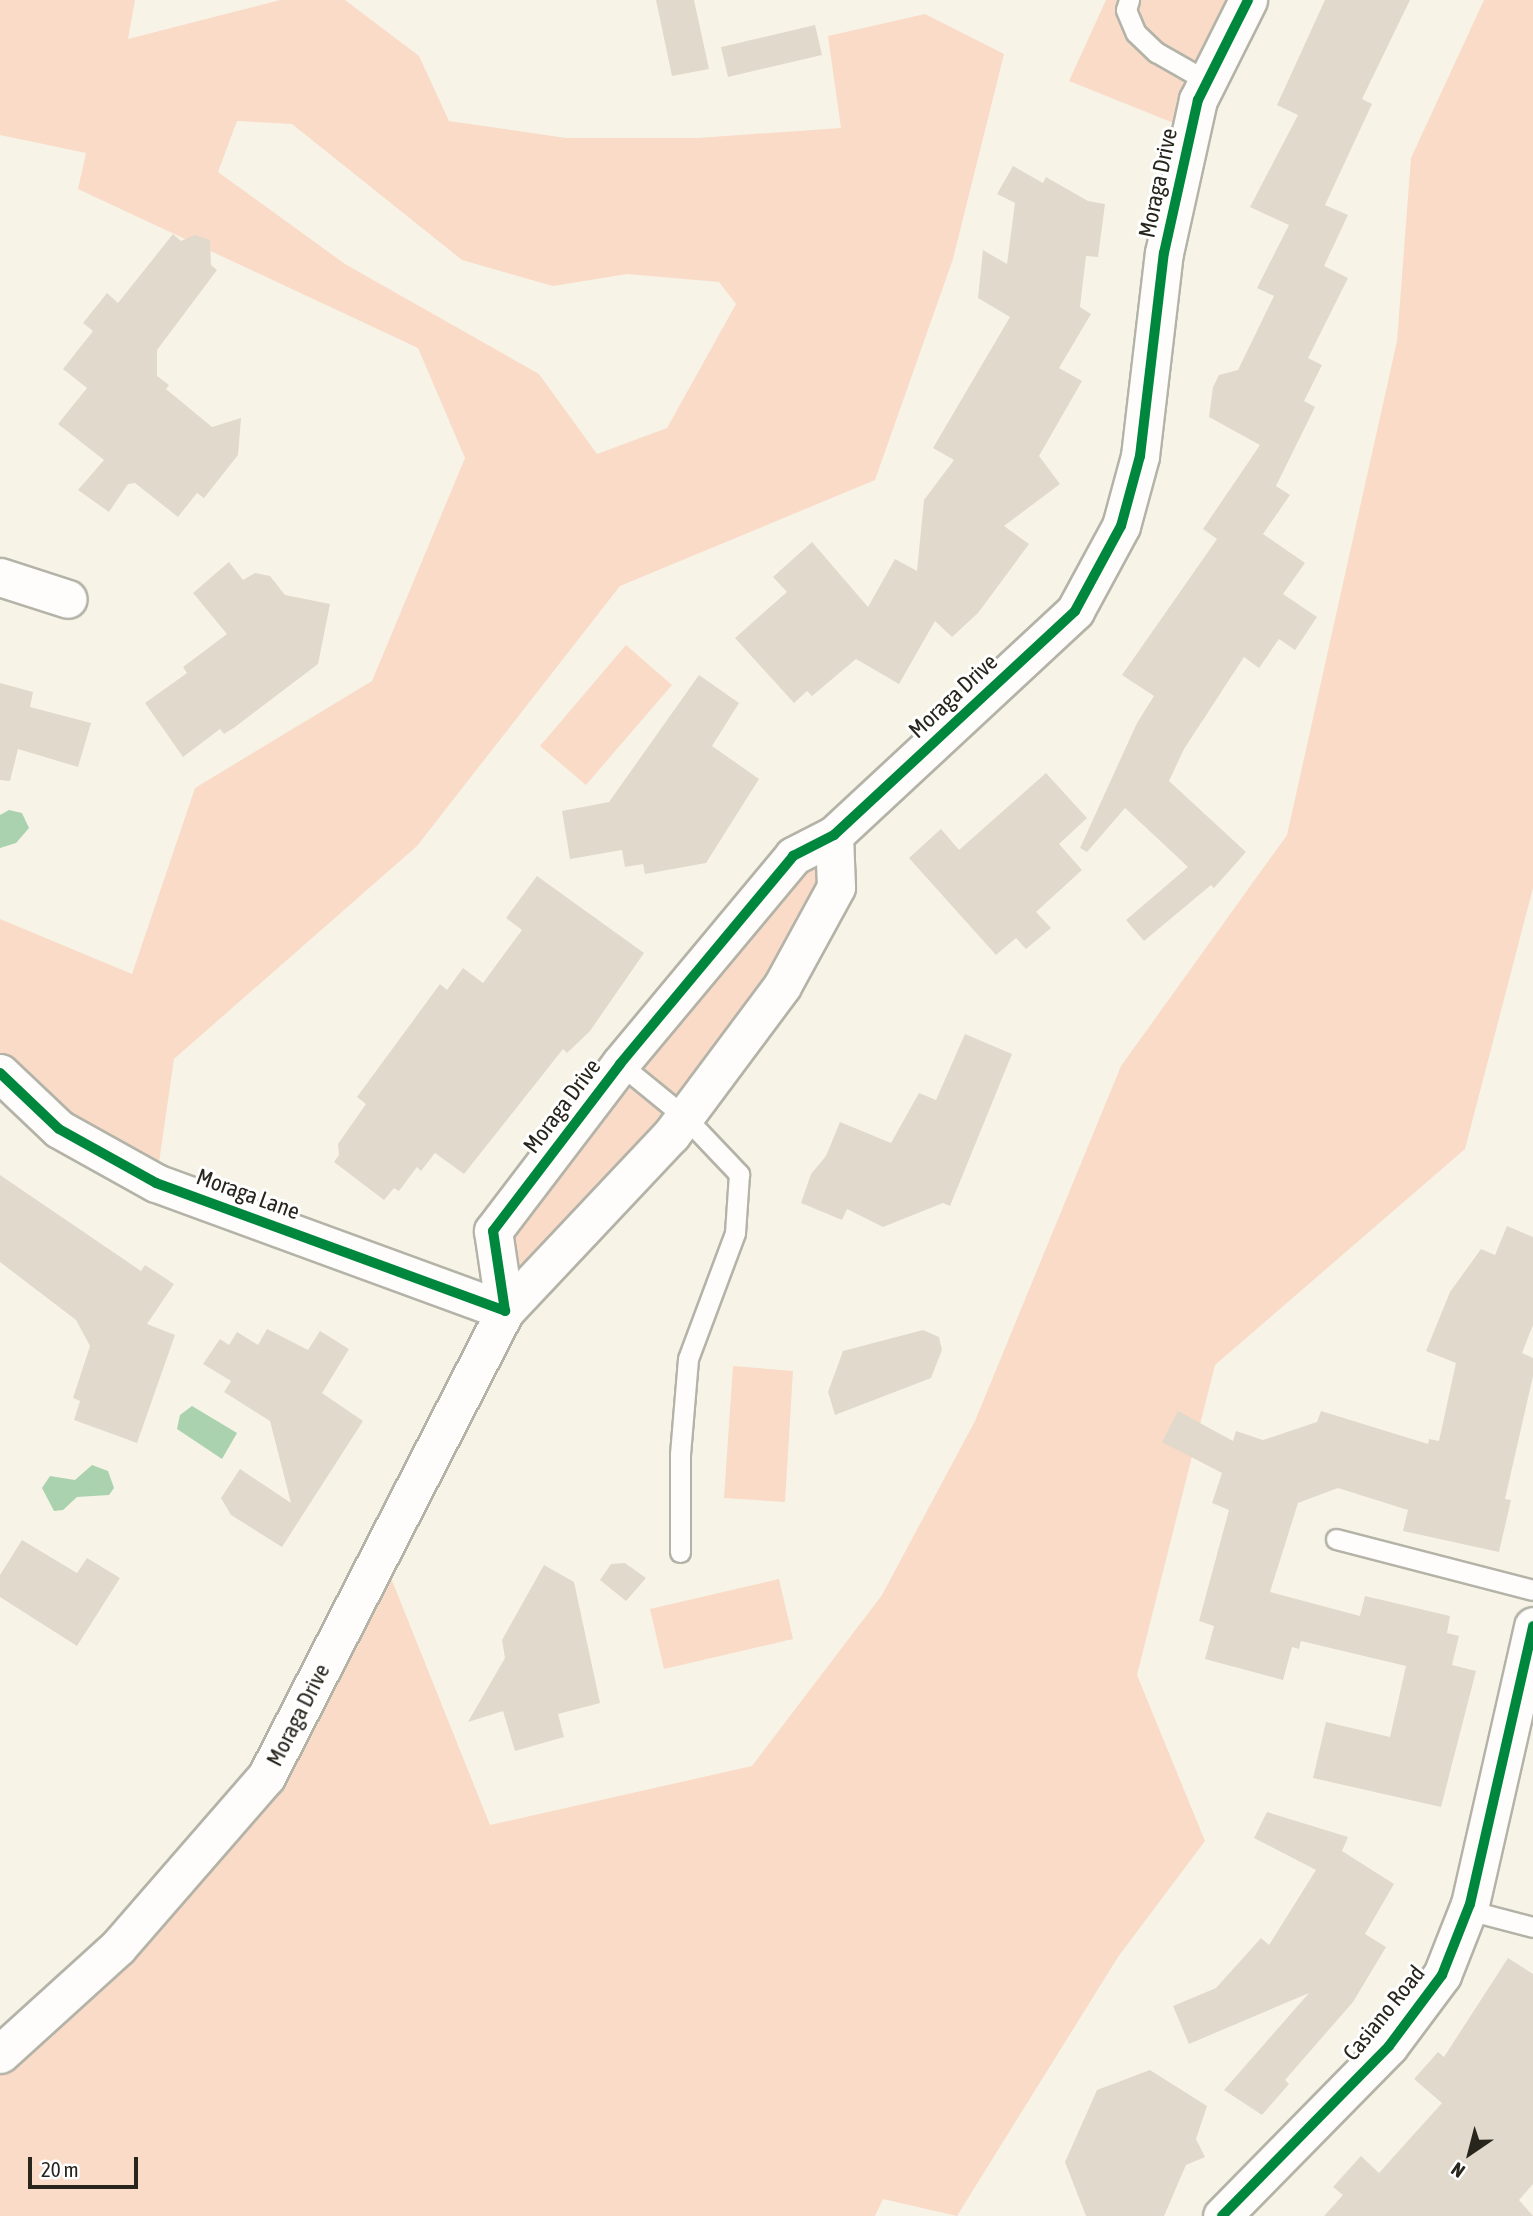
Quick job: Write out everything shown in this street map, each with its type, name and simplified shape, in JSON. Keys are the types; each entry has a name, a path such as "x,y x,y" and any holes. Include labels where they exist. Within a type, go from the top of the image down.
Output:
{"street":[{"name":"Moraga Drive","path":"505,1311 493,1231 620,1064 793,856 834,835 1075,611 1121,526 1140,456 1164,253 1198,100 1248,0"},
{"path":"0,577 68,599"},
{"name":"Moraga Drive","path":"0,2054 118,1947 266,1777 505,1311 685,1117 782,986 836,887 834,835"},
{"name":"Moraga Lane","path":"0,1073 59,1129 156,1183 505,1311"},
{"name":"Casiano Road","path":"1222,2216 1389,2046 1442,1975 1468,1910 1533,1626"}],"lane":[{"path":"1129,0 1126,9 1136,33 1156,52 1207,81"},
{"path":"620,1064 685,1117 739,1174 735,1233 688,1359 680,1455 680,1552"},
{"path":"1336,1539 1533,1590"},
{"path":"1468,1910 1533,1927"}],"shaded area":[{"path":"0,0 135,0 128,39 280,0 345,0 419,56 449,121 566,138 697,138 841,128 828,36 925,14 1004,54 953,259 875,480 620,586 417,846 174,1059 156,1183 0,1073 0,919 132,974 195,788 372,681 465,458 418,348 78,189 86,153 0,135","holes":["237,121 292,124 462,260 553,286 627,274 719,282 736,304 667,428 597,454 539,374 345,264 218,172"]},
{"path":"1106,0 1248,0 1191,130 1069,81"},
{"path":"1484,0 1533,0 1533,888 1465,1149 1215,1365 1137,1675 1205,1841 1118,1957 957,2216 883,2199 875,2216 0,2216 0,2042 266,1777 381,1553 490,1825 752,1766 882,1595 975,1421 1121,1066 1287,835 1397,341 1411,158"},
{"path":"626,645 672,685 586,785 540,746"},
{"path":"9,810 22,813 29,828 16,843 0,848 0,815"},
{"path":"834,835 836,887 782,986 505,1311 493,1231"},
{"path":"733,1366 793,1371 785,1502 724,1498"},
{"path":"192,1406 237,1433 222,1459 177,1429 180,1415"},
{"path":"92,1465 108,1471 114,1488 109,1495 77,1497 63,1510 54,1511 42,1488 50,1476 75,1480"},
{"path":"779,1579 793,1639 664,1669 650,1609"}],"building":[{"path":"656,0 694,0 709,69 672,76"},
{"path":"1325,0 1410,0 1362,99 1372,104 1325,205 1348,215 1324,266 1348,278 1308,358 1322,365 1304,401 1315,407 1276,486 1290,495 1263,534 1305,563 1283,594 1317,617 1295,650 1279,639 1259,668 1244,657 1184,749 1169,781 1246,852 1214,888 1211,885 1144,941 1126,920 1188,867 1125,808 1087,852 1080,848 1137,723 1154,696 1122,675 1217,539 1203,529 1260,445 1209,417 1213,387 1219,375 1238,370 1274,296 1257,288 1289,225 1250,207 1298,115 1277,105"},
{"path":"815,25 822,55 728,77 721,47"},
{"path":"1013,166 1043,183 1046,177 1088,201 1105,204 1098,257 1086,256 1080,307 1091,314 1059,368 1082,381 1039,456 1060,484 1004,526 1029,544 978,613 952,637 935,621 899,684 856,659 812,696 807,691 794,703 735,638 787,592 773,577 812,542 868,607 895,559 917,571 924,500 954,460 933,448 1010,317 978,298 983,250 1007,264 1015,203 997,194"},
{"path":"173,234 181,241 195,235 210,240 211,265 217,270 157,350 157,376 169,385 166,389 212,427 241,418 238,455 204,498 197,493 178,517 135,483 128,484 109,512 78,490 104,460 58,424 87,388 63,369 93,331 83,323 107,293 118,303"},
{"path":"229,562 243,580 255,573 270,576 285,595 330,604 318,664 235,727 224,734 220,729 183,757 145,703 187,673 183,667 227,634 193,593"},
{"path":"699,675 739,703 712,746 759,779 706,863 645,874 643,864 625,867 622,850 570,859 562,811 609,802"},
{"path":"0,683 33,692 30,707 91,723 78,767 18,749 10,781 0,780"},
{"path":"1046,773 1087,818 1059,844 1082,870 1036,912 1051,928 1026,949 1016,938 996,955 909,858 941,829 959,850"},
{"path":"537,876 644,953 590,1031 567,1053 563,1049 464,1174 435,1153 421,1171 417,1167 399,1191 394,1188 384,1200 334,1162 339,1155 338,1144 366,1104 357,1097 440,984 447,990 463,968 483,983 522,930 506,918"},
{"path":"965,1034 1012,1054 950,1206 943,1203 883,1227 847,1209 842,1220 801,1203 811,1174 826,1156 840,1122 891,1143 919,1093 936,1100"},
{"path":"0,1175 141,1271 145,1265 174,1284 147,1324 175,1335 137,1443 74,1420 80,1401 73,1398 90,1346 76,1320 0,1262"},
{"path":"1507,1226 1533,1237 1533,1325 1522,1353 1533,1358 1533,1376 1505,1499 1511,1500 1499,1552 1403,1531 1408,1510 1338,1488 1298,1503 1270,1592 1360,1616 1365,1596 1450,1616 1447,1633 1459,1636 1452,1665 1476,1671 1441,1807 1313,1778 1326,1722 1390,1737 1406,1666 1301,1641 1299,1649 1292,1647 1283,1680 1205,1659 1214,1626 1199,1621 1229,1510 1212,1503 1222,1473 1162,1442 1178,1411 1233,1441 1236,1431 1263,1440 1317,1422 1321,1411 1428,1444 1429,1439 1439,1441 1456,1363 1426,1351 1450,1292 1481,1249 1495,1255"},
{"path":"267,1329 308,1350 320,1331 349,1349 322,1393 363,1421 282,1547 231,1515 221,1498 240,1469 291,1503 270,1421 224,1392 231,1381 203,1364 220,1339 229,1345 237,1332 258,1345"},
{"path":"923,1330 939,1337 942,1350 931,1378 835,1415 828,1392 843,1351"},
{"path":"22,1540 77,1573 87,1558 120,1578 77,1646 0,1597 0,1575"},
{"path":"625,1563 646,1578 626,1601 600,1580 611,1564"},
{"path":"544,1565 574,1582 600,1703 558,1714 564,1737 515,1751 503,1711 468,1722 505,1658 502,1640"},
{"path":"1267,1812 1348,1837 1342,1851 1394,1884 1365,1934 1386,1947 1353,2002 1285,2080 1289,2084 1262,2115 1224,2090 1309,1993 1189,2044 1173,2006 1216,1988 1261,1938 1269,1945 1316,1870 1254,1838"},
{"path":"1508,1958 1533,1974 1533,2184 1519,2200 1533,2216 1324,2216 1343,2195 1333,2187 1361,2156 1379,2173 1442,2103 1414,2079 1438,2052 1444,2057"},
{"path":"1150,2070 1207,2106 1196,2139 1205,2157 1186,2165 1164,2216 1086,2216 1065,2162 1097,2090"}],"cycle path":[{"path":"0,1073 59,1129 156,1183 505,1311 493,1231 620,1064 793,856 834,835 1075,611 1121,526 1140,456 1164,253 1198,100 1248,0"},
{"path":"1222,2216 1389,2046 1442,1975 1470,1904 1533,1626"}]}
